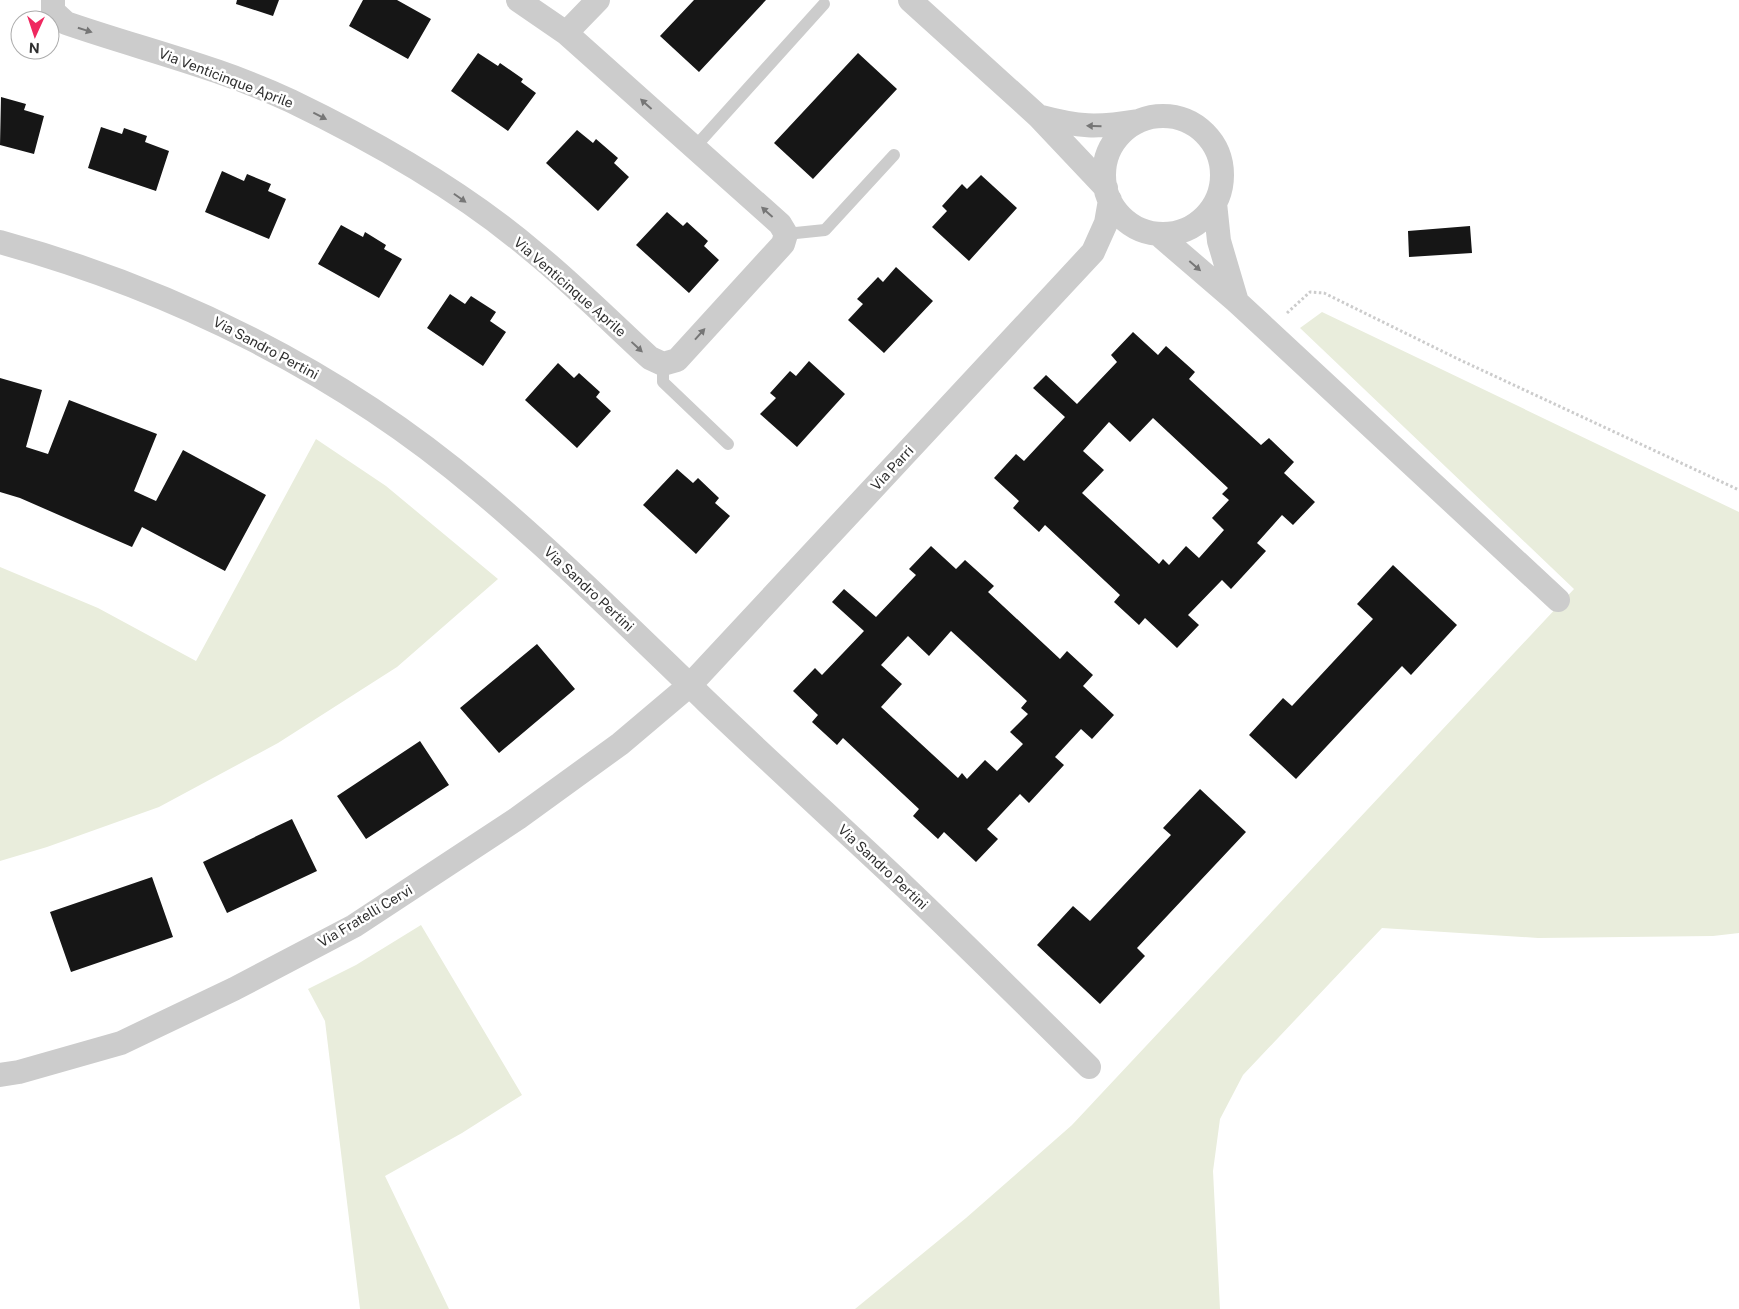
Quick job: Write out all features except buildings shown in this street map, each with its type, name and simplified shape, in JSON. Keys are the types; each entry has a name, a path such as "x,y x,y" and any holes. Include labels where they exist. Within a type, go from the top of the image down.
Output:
{"street":[{"name":"Via Venticinque Aprile","path":"53,0 54,11 66,23 195,63 290,101 376,145 455,194 535,252 650,358 663,364"},
{"path":"518,0 566,32 780,224 786,234 783,244 677,360 663,364"},
{"path":"566,32 598,0"},
{"path":"910,0 1038,116 1108,194 1118,213 1129,224 1155,234 1237,302 1558,600"},
{"path":"1038,116 1073,126 1105,126 1160,117 1178,119 1194,125 1208,136 1217,152 1222,168 1221,186 1215,203 1205,217 1191,227 1175,233 1155,234"},
{"path":"1108,194 1105,167 1111,147 1124,131 1142,120"},
{"name":"Via Parri","path":"691,684 1093,252 1106,223 1108,194"},
{"path":"1215,203 1219,241 1237,302"},
{"name":"Via Parri","path":"1093,252 1120,239 1155,234"},
{"name":"Via Sandro Pertini","path":"0,242 42,253 130,284 196,311 263,345 336,385 477,488 691,684 908,890 1089,1067"},
{"name":"Via Fratelli Cervi","path":"0,1075 19,1072 120,1043 234,990 354,926 542,801 620,744 691,684"}],"lane":[{"path":"695,147 824,4"},
{"path":"786,234 825,230 894,155"},
{"path":"663,364 663,382 728,444"}],"path":[{"path":"1267,330 1310,292 1324,293 1458,359 1739,490"}],"green space":[{"path":"1322,312 1739,512 1739,933 1713,936 1538,938 1382,928 1243,1075 1220,1119 1213,1171 1220,1309 855,1309 966,1218 1072,1125 1574,589 1300,328"},
{"path":"316,439 386,486 498,579 397,667 278,743 159,807 47,847 0,861 0,567 98,608 196,661"},
{"path":"421,925 522,1095 462,1133 385,1176 449,1309 360,1309 325,1021 308,989 356,965"}]}
